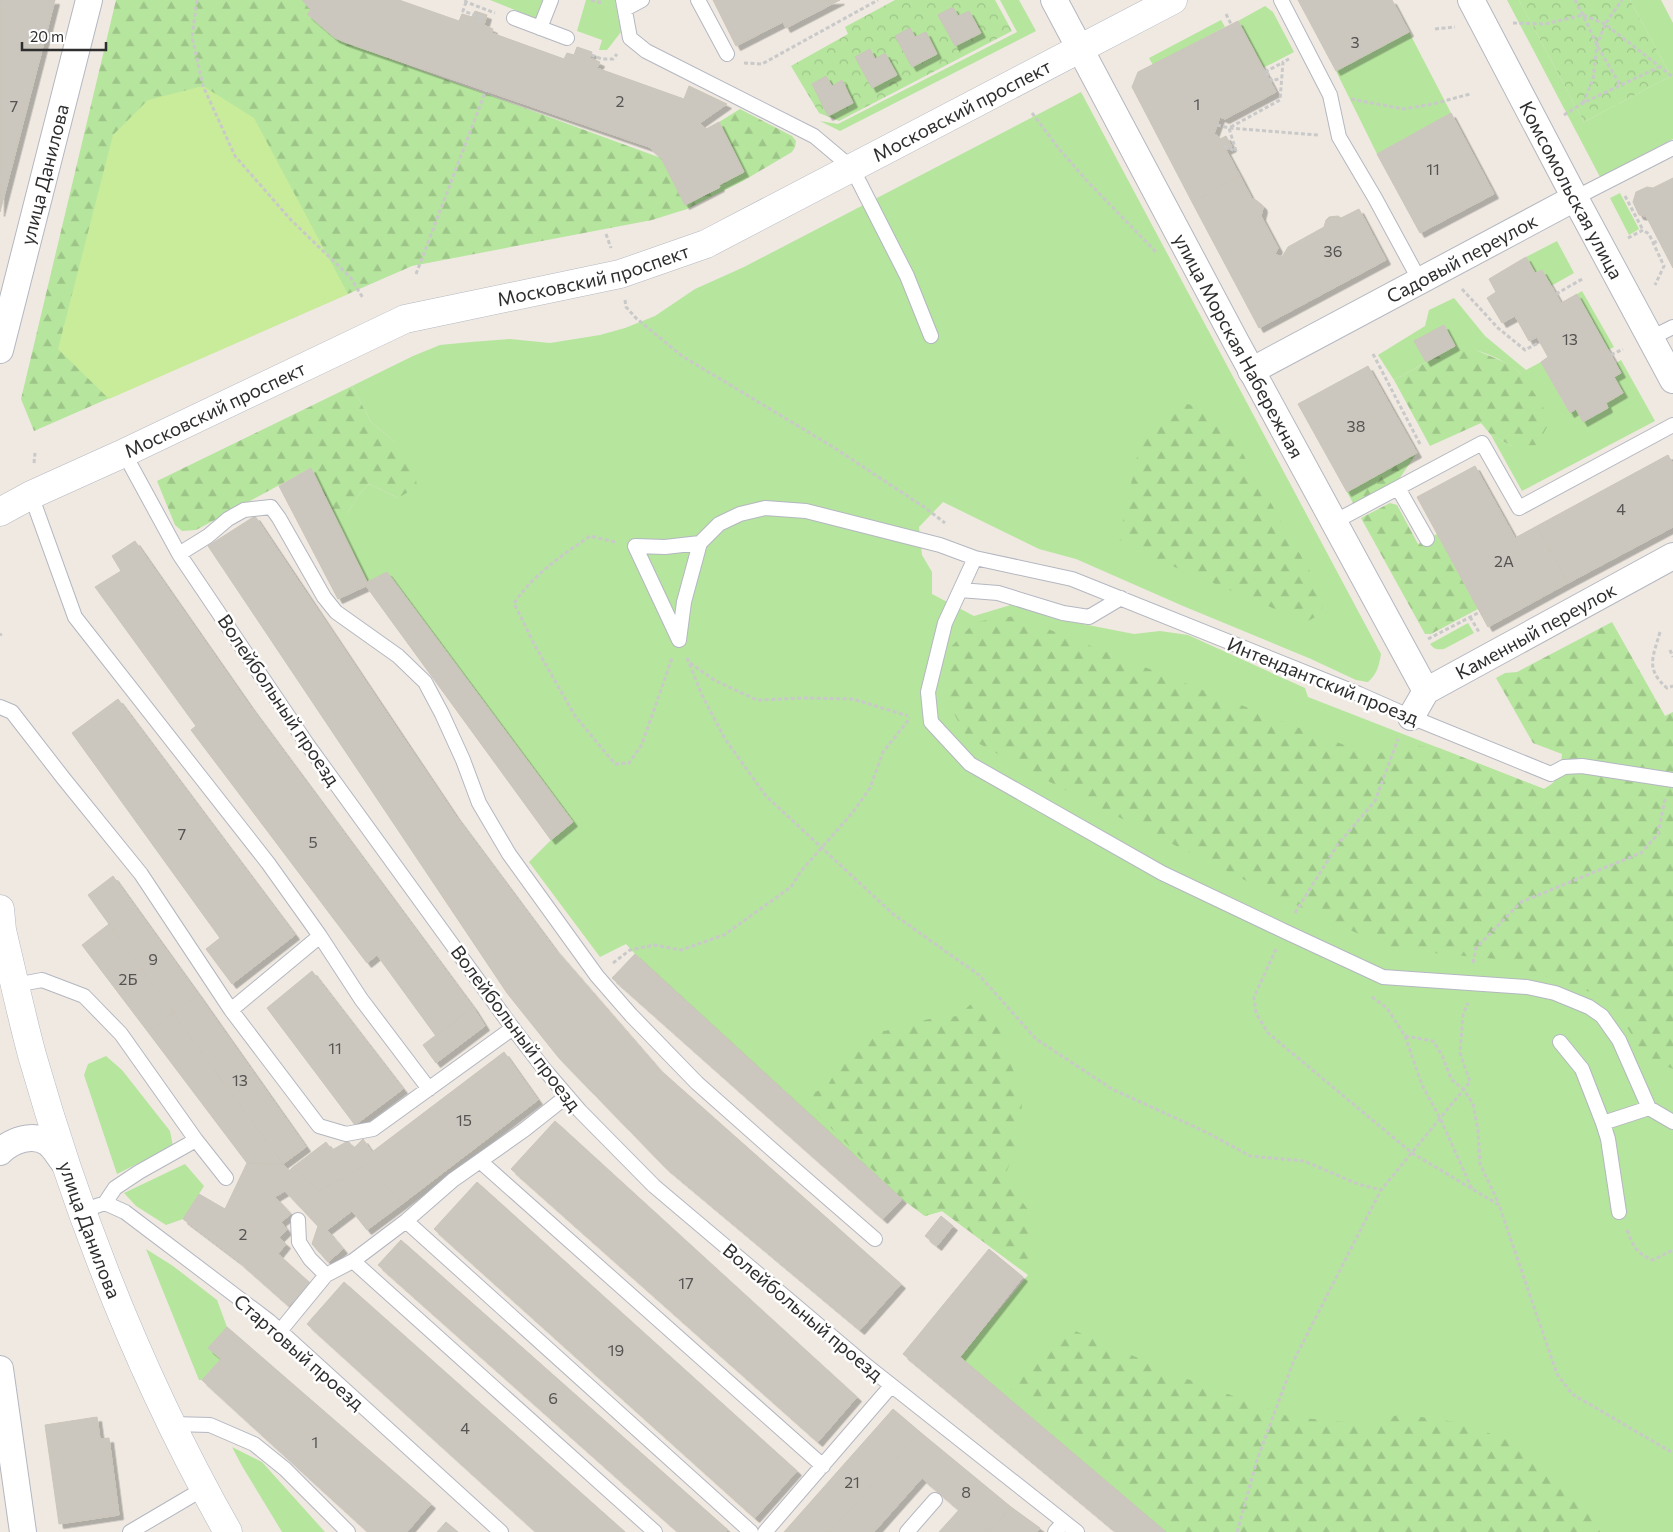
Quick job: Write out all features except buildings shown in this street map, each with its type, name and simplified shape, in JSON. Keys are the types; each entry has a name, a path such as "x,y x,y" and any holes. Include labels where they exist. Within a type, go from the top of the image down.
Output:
{"street":[{"name":"улица Данилова","path":"0,350 89,0"},
{"name":"улица Морская Набережная","path":"1054,0 1251,371 1426,691"},
{"name":"Московский проспект","path":"0,512 30,495 124,453 405,319 620,274 706,244 1080,50 1172,0"},
{"name":"Комсомольская улица","path":"1471,0 1574,198 1662,332 1673,380"},
{"name":"Садовый переулок","path":"1251,371 1574,198"},
{"name":"Каменный переулок","path":"1426,691 1673,556"},
{"path":"1411,717 1426,691"},
{"name":"улица Данилова","path":"1,920 7,977 66,1165 93,1207 113,1294 154,1389 204,1489 228,1532"},
{"path":"0,1152 12,1143 20,1140 41,1140 49,1144 66,1165"},
{"path":"0,1369 23,1532"}],"lane":[{"path":"540,28 551,0"},
{"path":"642,0 624,5 630,38 646,51 814,136 852,168 907,276 931,336"},
{"path":"698,0 727,54"},
{"path":"1281,0 1330,94 1339,137 1420,281"},
{"path":"514,18 567,38"},
{"name":"Садовый переулок","path":"1574,198 1673,148"},
{"path":"1334,522 1482,443 1519,508 1673,425"},
{"name":"Волейбольный проезд","path":"124,453 179,554 307,744 544,1070 580,1111 654,1186 1059,1527 1077,1532"},
{"path":"1398,488 1427,539"},
{"path":"30,495 75,617 268,863 320,936 361,999 429,1089"},
{"path":"179,554 244,510 270,507 279,518 324,597 336,612 398,656 424,682 464,760 479,804 504,846 597,976 631,1015 697,1083 875,1239"},
{"name":"Интендантский проезд","path":"700,543 719,524 740,514 765,508 806,511 940,545 975,558 1072,579 1551,774 1564,767 1582,766 1671,780"},
{"path":"700,543 684,602 679,640 635,546 665,547 700,543"},
{"path":"975,558 945,623 928,692 931,722 970,764 1162,872 1383,977 1527,987 1555,993 1589,1007 1602,1016 1619,1040 1649,1108 1673,1122"},
{"path":"960,590 998,593 1063,613 1089,617 1121,598"},
{"path":"0,707 12,712 141,874 231,1010 319,1126 346,1134 373,1129 513,1028"},
{"path":"231,1010 320,936"},
{"path":"7,977 42,980 84,996 121,1034 196,1140 226,1178"},
{"path":"1560,1042 1582,1069 1603,1124 1608,1139 1619,1212"},
{"path":"280,1331 326,1275 353,1261 406,1222 453,1180 481,1162 567,1096"},
{"path":"1603,1124 1649,1108"},
{"path":"93,1207 139,1172 196,1140"},
{"path":"481,1162 823,1466"},
{"name":"Стартовый проезд","path":"93,1207 124,1212 280,1331 501,1532"},
{"path":"298,1220 299,1242 310,1259 326,1275"},
{"path":"406,1222 752,1532"},
{"path":"353,1261 655,1532"},
{"path":"765,1532 891,1386"},
{"path":"172,1424 210,1425 254,1444 285,1469 348,1532"},
{"path":"130,1532 204,1489"},
{"path":"907,1532 935,1500"}],"path":[{"path":"197,0 192,37 203,86 235,156 291,220 350,277 363,298"},
{"path":"727,54 740,63 762,64 878,0"},
{"path":"1575,0 1620,85"},
{"path":"1583,103 1593,79 1598,46 1606,24 1622,0"},
{"path":"479,23 481,17 463,10 466,1 490,11"},
{"path":"1226,14 1231,24"},
{"path":"1516,23 1545,24 1584,15 1606,24 1673,77"},
{"path":"1281,78 1272,81 1268,74 1266,74 1282,62 1307,49"},
{"path":"591,55 602,59"},
{"path":"1229,128 1280,100 1282,62"},
{"path":"1564,115 1583,103 1659,67"},
{"path":"416,274 486,90"},
{"path":"1330,94 1403,109 1433,104 1470,94"},
{"path":"1032,113 1060,150 1089,183 1151,249 1159,255"},
{"path":"1217,126 1339,137"},
{"path":"1224,146 1236,152 1229,128"},
{"path":"1622,189 1643,230 1649,234 1654,243 1664,266 1655,286"},
{"path":"1628,238 1643,230"},
{"path":"606,234 620,274 626,307 636,318 682,356 833,447 948,525"},
{"path":"1654,243 1658,241"},
{"path":"1556,294 1584,278"},
{"path":"1462,289 1498,328 1525,350 1540,342"},
{"path":"1611,355 1623,349"},
{"path":"1373,354 1420,444"},
{"path":"635,546 590,536 559,557 526,586 514,603 534,644 575,716 615,764 629,763 642,744 679,640"},
{"path":"1424,642 1480,612"},
{"path":"1470,617 1480,635"},
{"path":"1660,632 1652,662 1656,678 1667,688 1673,686"},
{"path":"679,640 702,695 725,739 766,796 893,914 979,975 1036,1039 1112,1089 1208,1133 1250,1156 1304,1161 1358,1184 1381,1190"},
{"path":"1670,650 1673,657"},
{"path":"688,661 714,680 757,700 853,699 931,722"},
{"path":"597,976 630,950 655,945 681,950 724,934 791,887 801,872 853,812 870,788 883,752 911,717"},
{"path":"1398,740 1375,801 1338,844 1284,931 1254,997 1256,1013 1268,1033 1412,1153 1499,1205"},
{"path":"1238,1532 1257,1460 1294,1360 1381,1190 1470,1082 1460,1053 1463,1014 1471,997 1470,982 1476,948 1521,902 1641,853 1658,834 1671,780"},
{"path":"1361,966 1371,997 1387,1008 1405,1036 1422,1085 1440,1118 1472,1189"},
{"path":"1405,1036 1434,1041 1452,1079 1464,1090 1473,1104 1478,1130 1480,1164 1499,1205 1558,1374 1572,1394 1673,1453"},
{"path":"1619,1212 1632,1242 1642,1256 1654,1260 1673,1250"}],"green space":[{"path":"116,0 302,0 311,10 307,14 335,38 661,158 685,205 720,188 719,185 744,172 719,122 740,109 792,136 796,141 795,147 792,152 743,181 687,209 652,220 412,266 34,431 21,399"},
{"path":"490,0 544,0 537,19"},
{"path":"586,0 615,0 621,32 607,50 599,50 602,40 577,31"},
{"path":"895,0 995,0 1012,31 839,121 819,113 791,66 848,34 845,27"},
{"path":"1000,0 1019,0 1036,31 840,131 820,121 838,124 1017,32"},
{"path":"1507,0 1519,0 1584,122 1671,76 1630,0 1661,0 1673,23 1673,139 1600,177"},
{"path":"1519,0 1630,0 1671,76 1584,122"},
{"path":"1265,6 1273,12 1294,52 1263,68 1238,21"},
{"path":"1221,20 1225,27 1153,65 1149,58"},
{"path":"1409,32 1451,113 1377,154 1336,71"},
{"path":"203,86 254,118 348,294 109,399 58,349 113,135 148,100"},
{"path":"1081,92 1381,654 1376,673 1368,682 1356,680 1076,559 1039,549 943,502 919,527 922,555 932,572 932,594 974,616 1014,604 1052,618 1134,634 1160,631 1188,635 1305,688 1308,697 1544,789 1556,782 1560,773 1673,789 1673,1532 1166,1532 960,1357 1028,1275 942,1211 925,1216 902,1199 626,944 600,957 529,862 572,822 387,572 367,582 333,513 347,513 360,493 369,484 398,498 395,442 371,422 352,386 440,345 510,339 550,343 600,335 625,328 655,316 695,289 744,267"},
{"path":"1620,193 1639,229 1629,235 1610,198"},
{"path":"1557,241 1574,273 1551,286 1542,270 1535,273 1526,257"},
{"path":"1582,291 1614,347 1608,350 1577,294"},
{"path":"1454,298 1485,336 1526,370 1541,362 1569,412 1576,409 1583,422 1608,408 1606,403 1623,393 1614,377 1621,373 1616,363 1621,360 1655,421 1522,491 1491,435 1512,446 1521,374 1506,363 1490,355 1473,349 1455,346 1444,325 1415,341 1426,362 1394,380 1378,355 1425,326 1429,310"},
{"path":"1455,346 1471,348 1509,364 1521,374 1543,406 1547,427 1537,445 1512,446 1491,435 1481,423 1430,446 1394,380"},
{"path":"352,386 371,422 395,442 414,465 417,487 398,498 369,484 360,493 347,513 333,513 311,468 196,530 182,531 175,525 157,481"},
{"path":"1187,404 1208,409 1235,440 1325,598 1321,614 1306,622 1134,550 1119,539 1138,452 1153,419"},
{"path":"1417,453 1397,482 1354,505 1347,492"},
{"path":"1390,503 1397,505 1418,544 1437,534 1478,609 1431,634 1425,634 1361,518"},
{"path":"1015,616 1371,755 1412,745 1439,748 1544,789 1554,782 1559,775 1562,754 1533,743 1496,678 1505,673 1517,672 1612,622 1665,716 1673,712 1673,1069 1645,1057 1610,999 1496,959 1391,949 1277,896 1152,834 1036,775 967,737 948,703 950,648 975,622"},
{"path":"1468,623 1474,633 1444,649 1436,649 1430,644"},
{"path":"971,1004 998,1018 1009,1059 1023,1096 1017,1146 1004,1178 1032,1215 1029,1259 1020,1269 942,1211 925,1216 902,1199 812,1109 813,1093 827,1087 850,1045 871,1028 885,1031 929,1019 958,1016"},
{"path":"106,1056 122,1070 170,1131 173,1146 117,1174 84,1075 88,1064"},
{"path":"185,1164 204,1186 183,1219 166,1225 136,1206 124,1193"},
{"path":"146,1249 173,1266 217,1300 227,1327 208,1348 221,1359 202,1380 199,1380"},
{"path":"1073,1330 1187,1379 1290,1417 1372,1424 1400,1414 1463,1423 1509,1441 1529,1454 1594,1517 1600,1532 1175,1532 1010,1389"},
{"path":"232,1447 262,1462 325,1532 282,1532"}]}
